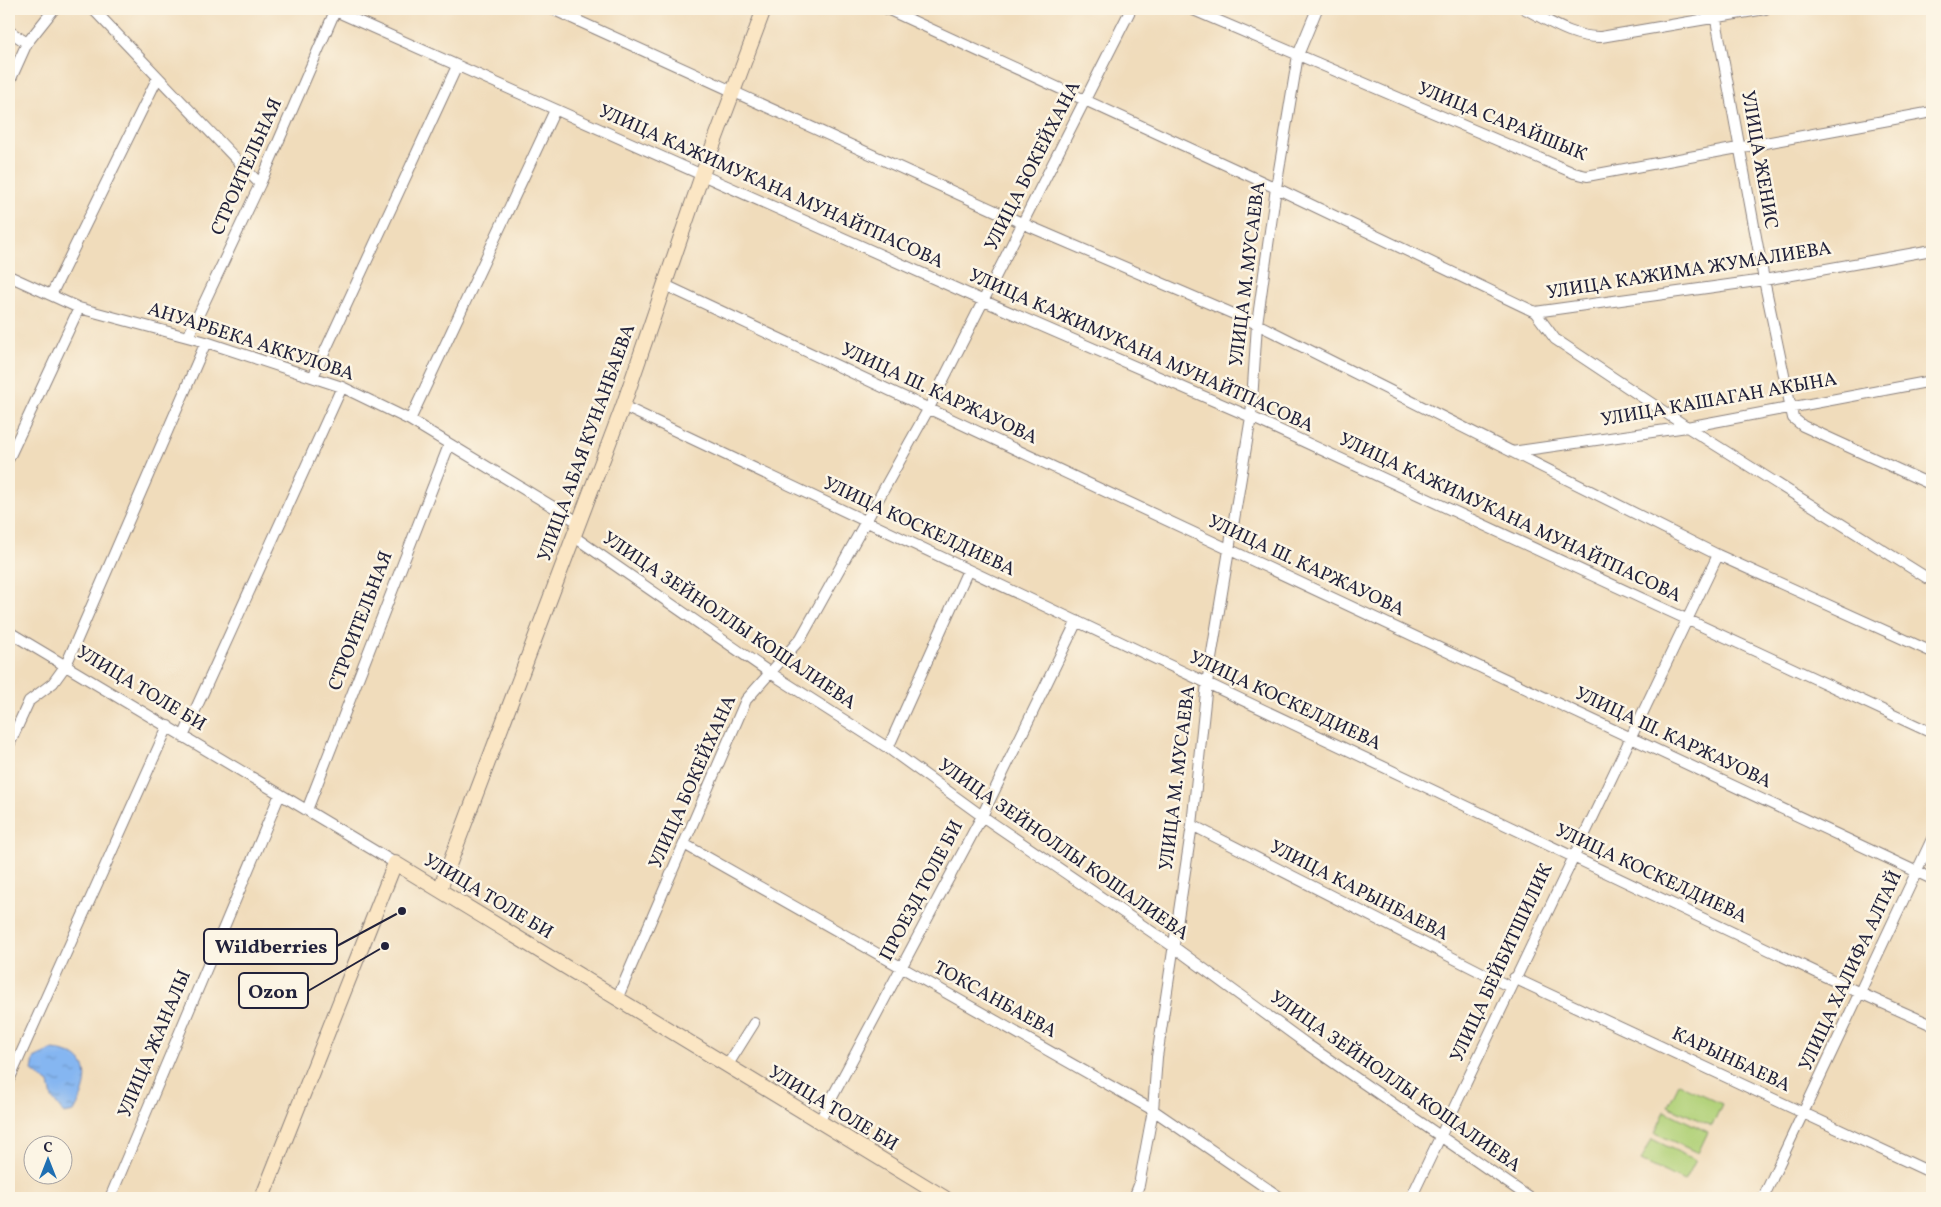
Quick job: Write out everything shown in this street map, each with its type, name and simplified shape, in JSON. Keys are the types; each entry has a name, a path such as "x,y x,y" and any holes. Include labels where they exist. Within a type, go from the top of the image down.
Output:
{"street":[{"path":"9,83 27,43 54,9"},
{"path":"93,9 260,184"},
{"path":"552,9 1024,224 1257,324 1718,555 1932,652"},
{"name":"УЛИЦА АБАЯ КУНАНБАЕВА","path":"440,889 623,406 702,175 764,9"},
{"name":"УЛИЦА КАЖИМА ЖУМАЛИЕВА","path":"887,9 1085,102 1276,188 1535,312 1764,280 1932,250"},
{"name":"УЛИЦА БОКЕЙХАНА","path":"617,999 746,700 801,638 929,408 1024,224 1131,9"},
{"name":"УЛИЦА САРАЙШЫК","path":"1191,9 1574,173 1598,175 1932,112"},
{"name":"УЛИЦА М. МУСАЕВА","path":"1134,1198 1153,1110 1157,1057 1192,826 1207,683 1251,417 1257,324 1276,188 1298,55 1316,9"},
{"path":"1525,9 1588,38 1714,13 1765,9"},
{"name":"УЛИЦА КАЖИМУКАНА МУНАЙТПАСОВА","path":"333,10 984,301 1251,417 1932,733"},
{"name":"СТРОИТЕЛЬНАЯ","path":"188,337 260,184 333,10"},
{"name":"УЛИЦА ЖЕНИС","path":"1714,13 1789,406"},
{"path":"9,31 27,43"},
{"path":"313,377 457,66"},
{"path":"52,296 158,77"},
{"path":"410,420 554,110"},
{"name":"АНУАРБЕКА АККУЛОВА","path":"9,276 79,308 206,342 342,387 410,420 578,522"},
{"name":"УЛИЦА Ш. КАРЖАУОВА","path":"665,285 1932,879"},
{"path":"9,458 79,308"},
{"path":"1535,312 1555,339 1687,427 1932,582"},
{"path":"9,745 29,701 53,682 66,665 206,342"},
{"name":"УЛИЦА КАШАГАН АКЫНА","path":"1512,452 1687,427 1789,406 1932,381"},
{"path":"183,737 342,387"},
{"name":"УЛИЦА КОСКЕЛДИЕВА","path":"623,406 1860,993 1932,1025"},
{"path":"1789,406 1793,418 1803,426 1932,486"},
{"name":"СТРОИТЕЛЬНАЯ","path":"307,810 449,445"},
{"name":"УЛИЦА ЗЕЙНОЛЛЫ КОШАЛИЕВА","path":"573,536 769,672 888,748 982,816 1174,947 1308,1045 1530,1198"},
{"name":"УЛИЦА БЕЙБИТШИЛИК","path":"1411,1198 1572,856 1718,555"},
{"path":"888,748 968,570"},
{"name":"ПРОЕЗД ТОЛЕ БИ","path":"819,1122 982,816 1077,621"},
{"name":"УЛИЦА ТОЛЕ БИ","path":"9,632 440,889 945,1198"},
{"path":"9,1080 168,726"},
{"name":"УЛИЦА ЖАНАЛЫ","path":"110,1198 280,794"},
{"name":"УЛИЦА КАРЫНБАЕВА","path":"1192,826 1512,983"},
{"name":"УЛИЦА ХАЛИФА АЛТАЙ","path":"1763,1198 1932,839"},
{"name":"ТОКСАНБАЕВА","path":"684,844 1153,1110 1281,1198"},
{"path":"262,1198 395,863"},
{"name":"КАРЫНБАЕВА","path":"1512,983 1932,1173"},
{"path":"727,1066 754,1023"}],"green space":[{"path":"1679,1084 1722,1104 1712,1126 1668,1106"},
{"path":"1665,1111 1708,1132 1698,1153 1655,1133"},
{"path":"1652,1139 1695,1160 1684,1181 1641,1161"}],"water":[{"path":"52,1050 66,1052 76,1057 82,1063 85,1071 84,1090 74,1112 64,1114 52,1098 49,1083 32,1071 34,1059"}],"place":[{"name":"Wildberries","path":"402,911"},
{"name":"Ozon","path":"385,946"}]}
